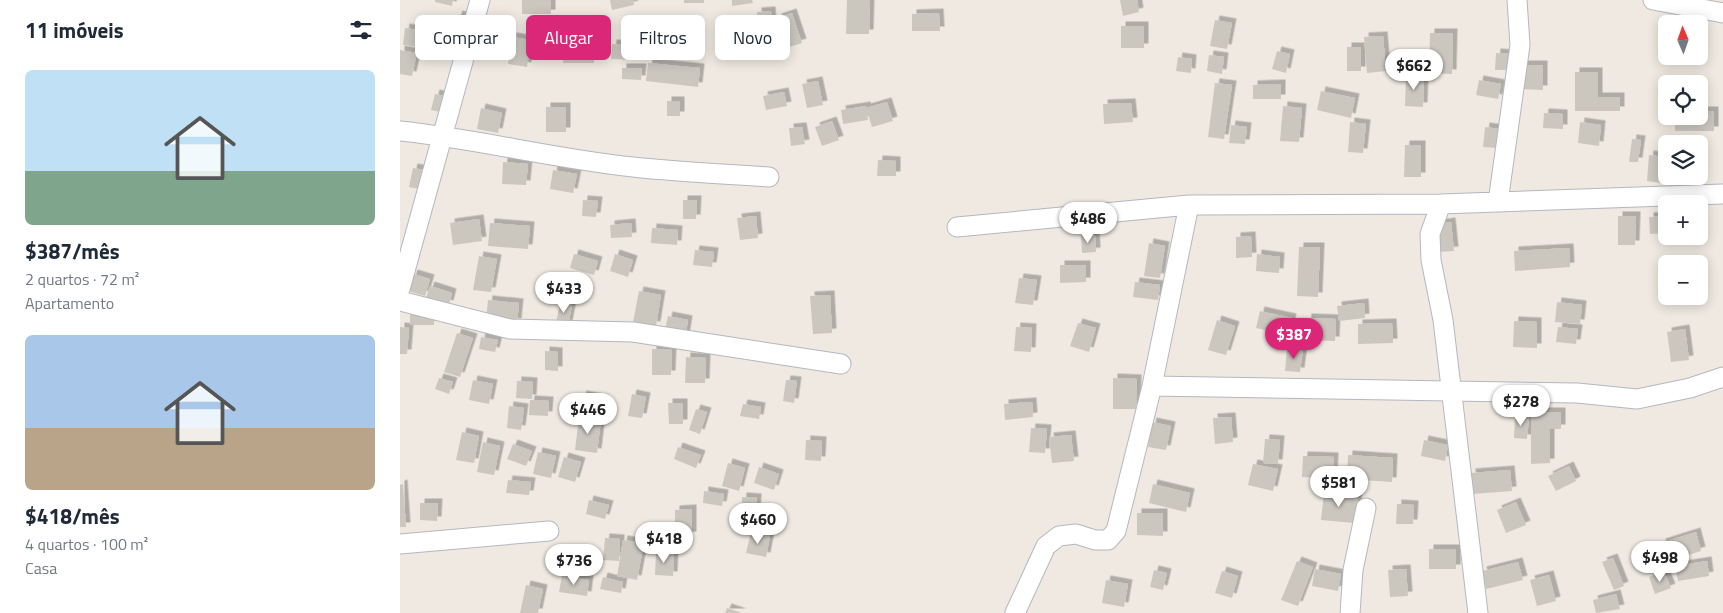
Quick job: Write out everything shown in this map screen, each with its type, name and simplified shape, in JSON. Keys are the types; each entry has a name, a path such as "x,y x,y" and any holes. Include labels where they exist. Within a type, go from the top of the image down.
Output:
{"street":[{"path":"400,289 480,0"},
{"path":"1498,202 1520,45 1517,0"},
{"path":"1653,0 1723,13"},
{"path":"400,131 442,136 633,168 769,177"},
{"path":"958,227 1189,204 1441,204 1723,194"},
{"path":"1015,613 1046,546 1059,536 1076,534 1095,540 1108,540 1116,531 1152,386 1189,204"},
{"path":"1441,204 1430,234 1431,260 1443,320 1478,613"},
{"path":"400,300 510,329 633,332 841,364"},
{"path":"1152,386 1577,393 1638,399 1690,388 1723,377"},
{"path":"1350,613 1353,570 1366,508"},
{"path":"400,544 550,531"}],"building":[{"path":"435,0 453,0 452,6 435,2"},
{"path":"522,0 551,0 551,14 522,14"},
{"path":"610,0 633,0 634,5 612,10"},
{"path":"684,0 704,0 704,3 684,3"},
{"path":"732,0 752,0 753,3 732,6"},
{"path":"847,0 870,0 869,34 846,34"},
{"path":"1120,0 1137,0 1139,12 1123,16"},
{"path":"771,11 771,15 757,15 757,12"},
{"path":"792,13 802,43 790,47 790,15 786,15"},
{"path":"939,13 940,31 912,31 912,14"},
{"path":"1215,20 1232,23 1227,49 1210,46"},
{"path":"1121,26 1144,26 1144,48 1121,48"},
{"path":"405,28 415,30 415,46 403,45"},
{"path":"1430,33 1453,33 1452,74 1429,73"},
{"path":"1383,36 1386,71 1367,73 1364,37"},
{"path":"516,38 526,39 527,67 508,64 509,60 516,60"},
{"path":"612,44 621,45 621,59 611,59"},
{"path":"1347,47 1361,47 1361,71 1347,71"},
{"path":"400,50 415,53 412,76 400,74"},
{"path":"1277,51 1290,54 1286,73 1272,69"},
{"path":"1496,53 1510,54 1509,70 1495,70"},
{"path":"1209,55 1224,57 1222,74 1207,71"},
{"path":"1178,57 1192,59 1191,73 1176,71"},
{"path":"563,60 594,60 594,63 563,63"},
{"path":"648,63 700,68 698,87 646,81"},
{"path":"1521,65 1543,65 1543,90 1521,89"},
{"path":"622,68 642,68 641,80 622,79"},
{"path":"1575,72 1598,72 1598,97 1620,97 1620,111 1575,111"},
{"path":"1406,76 1424,77 1423,107 1405,106"},
{"path":"1479,80 1501,84 1498,99 1476,95"},
{"path":"818,81 823,105 807,108 802,84"},
{"path":"1215,83 1232,85 1224,139 1208,137"},
{"path":"1281,84 1281,99 1253,99 1253,85"},
{"path":"1321,91 1355,98 1351,118 1317,110"},
{"path":"784,92 787,106 766,110 763,96"},
{"path":"435,94 449,97 445,113 431,110"},
{"path":"667,101 680,101 680,116 667,116"},
{"path":"887,102 893,121 872,127 866,108"},
{"path":"1131,103 1133,122 1104,124 1103,104"},
{"path":"866,106 868,120 843,124 841,110"},
{"path":"1283,106 1302,108 1299,142 1280,141"},
{"path":"546,107 566,107 566,132 546,132"},
{"path":"481,108 502,113 498,133 477,129"},
{"path":"1708,111 1714,111 1714,131 1675,131 1675,125 1708,125"},
{"path":"1544,113 1563,114 1563,129 1543,128"},
{"path":"832,121 839,140 822,146 815,127"},
{"path":"1350,122 1366,124 1363,153 1348,152"},
{"path":"1580,122 1601,125 1599,146 1578,143"},
{"path":"1231,125 1247,127 1245,144 1229,143"},
{"path":"802,127 805,144 791,146 789,128"},
{"path":"1485,127 1500,129 1497,148 1483,147"},
{"path":"1632,139 1641,140 1638,162 1629,162"},
{"path":"1405,145 1421,145 1421,177 1404,177"},
{"path":"1649,155 1658,156 1658,182 1647,181"},
{"path":"878,160 896,161 896,176 877,176"},
{"path":"503,162 528,164 526,185 502,184"},
{"path":"413,168 429,171 424,190 409,187"},
{"path":"553,170 577,174 573,193 550,189"},
{"path":"583,200 598,201 596,217 582,216"},
{"path":"683,200 697,200 696,219 683,219"},
{"path":"756,216 758,238 740,240 737,218"},
{"path":"1618,216 1636,216 1635,245 1618,245"},
{"path":"1658,216 1658,234 1650,234 1649,217"},
{"path":"479,219 482,241 453,245 450,223"},
{"path":"1451,222 1454,251 1438,252 1436,224"},
{"path":"490,223 530,226 528,249 488,246"},
{"path":"631,223 632,237 611,238 610,225"},
{"path":"652,228 678,230 677,245 651,243"},
{"path":"1095,235 1096,252 1082,253 1081,236"},
{"path":"1251,236 1252,257 1236,258 1236,237"},
{"path":"1149,243 1165,246 1160,278 1144,276"},
{"path":"1299,247 1320,247 1318,297 1297,296"},
{"path":"1569,248 1570,267 1515,271 1514,251"},
{"path":"695,250 714,252 712,267 693,265"},
{"path":"574,254 598,261 594,275 570,268"},
{"path":"615,254 633,260 628,277 610,271"},
{"path":"1257,254 1280,257 1279,273 1256,271"},
{"path":"479,256 497,259 491,292 473,290"},
{"path":"1060,265 1086,265 1086,282 1060,283"},
{"path":"413,274 430,279 425,296 408,291"},
{"path":"1019,278 1037,280 1033,305 1015,303"},
{"path":"1135,282 1160,285 1158,300 1133,297"},
{"path":"430,286 452,293 449,305 426,298"},
{"path":"639,291 661,295 656,326 633,322"},
{"path":"830,295 832,333 813,334 810,296"},
{"path":"488,300 519,303 517,323 486,320"},
{"path":"1557,302 1582,305 1580,324 1555,322"},
{"path":"560,303 572,305 568,325 556,323"},
{"path":"1364,303 1365,318 1339,321 1337,306"},
{"path":"410,311 434,311 434,325 410,325"},
{"path":"1260,311 1292,318 1286,343 1272,340 1274,332 1256,328"},
{"path":"668,316 688,320 685,339 664,335"},
{"path":"1307,318 1336,319 1335,341 1305,340"},
{"path":"1217,320 1235,326 1226,355 1208,350"},
{"path":"1514,321 1537,322 1537,348 1513,347"},
{"path":"1078,323 1096,328 1089,352 1070,346"},
{"path":"1392,323 1393,343 1358,344 1358,324"},
{"path":"400,327 409,328 407,354 400,354"},
{"path":"1016,327 1032,328 1031,352 1014,351"},
{"path":"1558,327 1578,329 1576,344 1556,342"},
{"path":"1685,329 1689,360 1671,362 1667,332"},
{"path":"457,333 473,338 460,377 444,372"},
{"path":"481,337 498,340 495,352 479,349"},
{"path":"1287,348 1303,349 1300,372 1285,371"},
{"path":"652,349 672,350 671,375 652,375"},
{"path":"545,351 558,352 558,371 545,370"},
{"path":"686,357 706,358 705,383 685,383"},
{"path":"439,378 453,382 449,394 435,389"},
{"path":"1113,378 1137,379 1136,409 1113,409"},
{"path":"473,380 493,384 489,404 469,400"},
{"path":"786,380 797,381 794,403 783,401"},
{"path":"517,381 533,382 532,399 516,398"},
{"path":"632,394 646,397 642,418 628,416"},
{"path":"582,395 604,399 602,413 579,410"},
{"path":"530,400 549,401 548,416 529,415"},
{"path":"1032,402 1033,417 1005,420 1004,404"},
{"path":"668,403 683,403 683,424 669,424"},
{"path":"743,404 761,407 759,419 740,416"},
{"path":"509,406 524,408 521,430 507,428"},
{"path":"696,409 707,412 700,434 689,430"},
{"path":"1531,412 1561,412 1561,429 1550,429 1550,463 1531,464"},
{"path":"1515,416 1529,417 1527,439 1514,438"},
{"path":"579,417 601,420 597,453 575,450"},
{"path":"1231,417 1233,442 1215,444 1213,418"},
{"path":"1152,422 1171,426 1166,450 1148,447"},
{"path":"1031,428 1047,429 1045,453 1029,452"},
{"path":"462,432 479,436 474,463 456,460"},
{"path":"1071,435 1074,461 1052,463 1049,437"},
{"path":"1265,439 1280,440 1278,464 1263,463"},
{"path":"806,440 822,441 821,461 805,460"},
{"path":"1424,440 1448,445 1445,461 1421,456"},
{"path":"483,442 500,446 494,475 477,472"},
{"path":"513,444 532,451 526,466 507,459"},
{"path":"678,447 701,455 696,468 674,459"},
{"path":"538,452 556,456 551,478 533,474"},
{"path":"1348,455 1393,458 1392,482 1347,479"},
{"path":"1303,456 1334,457 1333,479 1302,477"},
{"path":"564,457 581,462 575,482 558,477"},
{"path":"728,463 745,468 739,491 722,486"},
{"path":"1253,464 1278,469 1273,491 1248,485"},
{"path":"1569,466 1576,481 1556,491 1548,476"},
{"path":"759,467 779,474 774,490 754,483"},
{"path":"1510,470 1512,491 1473,494 1471,473"},
{"path":"508,480 531,482 529,495 506,493"},
{"path":"403,484 406,527 400,527 400,485"},
{"path":"1153,484 1190,493 1186,512 1149,503"},
{"path":"704,491 724,494 722,506 703,503"},
{"path":"1324,493 1358,497 1354,523 1321,520"},
{"path":"742,497 757,498 756,519 741,518"},
{"path":"589,500 609,505 605,519 586,514"},
{"path":"1516,502 1526,525 1506,533 1497,510"},
{"path":"420,503 438,503 437,521 420,520"},
{"path":"1397,504 1414,505 1413,524 1396,524"},
{"path":"692,509 692,536 675,537 675,510"},
{"path":"1137,513 1163,513 1163,536 1137,535"},
{"path":"751,532 770,536 766,557 746,553"},
{"path":"1696,532 1701,551 1666,562 1661,543"},
{"path":"605,538 620,539 619,561 603,560"},
{"path":"623,540 644,543 637,580 617,576"},
{"path":"1429,549 1456,549 1456,569 1429,569"},
{"path":"656,552 674,553 673,576 655,575"},
{"path":"1613,558 1624,586 1614,590 1602,562"},
{"path":"1297,561 1313,567 1298,606 1281,600"},
{"path":"1707,561 1709,576 1678,581 1675,566"},
{"path":"1518,562 1523,580 1486,589 1482,571"},
{"path":"1315,569 1341,574 1338,591 1312,586"},
{"path":"1406,569 1408,596 1390,597 1388,570"},
{"path":"1154,570 1167,573 1163,590 1150,587"},
{"path":"1222,571 1238,576 1232,598 1215,593"},
{"path":"1664,572 1671,588 1655,594 1649,577"},
{"path":"1549,575 1556,601 1537,606 1530,580"},
{"path":"562,576 589,580 587,596 559,592"},
{"path":"603,577 623,582 621,593 600,589"},
{"path":"1106,580 1128,584 1124,607 1102,603"},
{"path":"526,585 543,589 538,613 520,613"},
{"path":"1616,594 1620,609 1596,613 1593,600"},
{"path":"727,608 742,613 725,613"}]}
